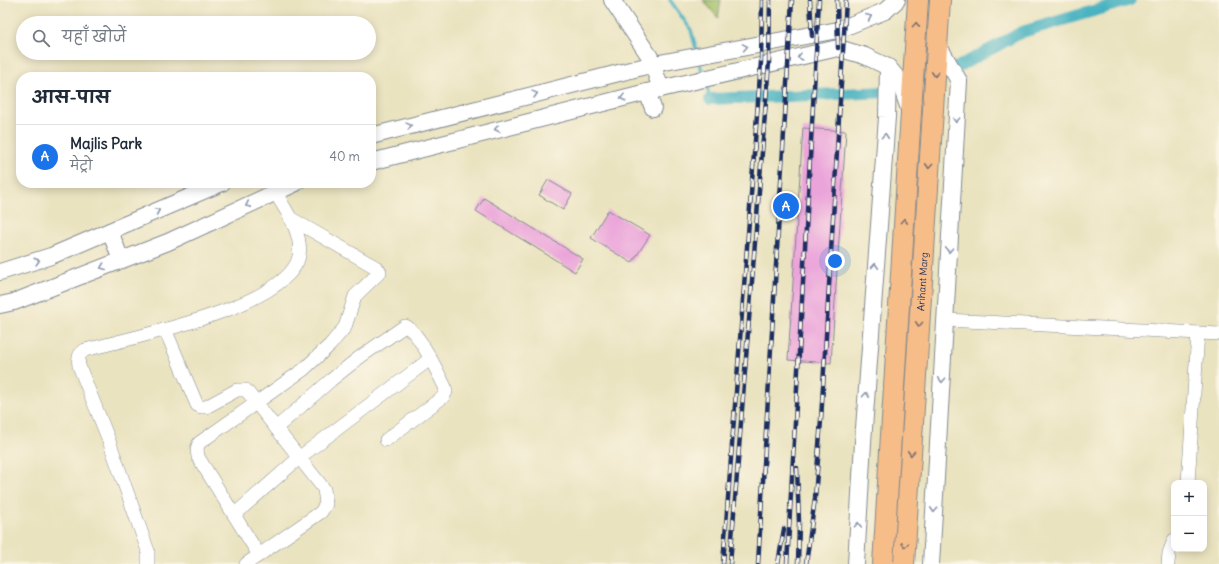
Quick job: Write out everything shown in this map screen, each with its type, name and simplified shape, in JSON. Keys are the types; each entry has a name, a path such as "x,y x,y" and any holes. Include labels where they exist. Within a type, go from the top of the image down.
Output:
{"main road":[{"path":"883,564 918,0"},
{"name":"Arihant Marg","path":"904,564 940,0"},
{"path":"887,497 908,498"}],"street":[{"path":"612,0 654,64 653,108"},
{"path":"376,135 654,64 838,30 885,11 897,0"},
{"path":"931,564 946,320 958,81 938,47"},
{"path":"376,161 654,91 838,48 865,56 888,73 901,86 911,111"},
{"path":"856,564 888,101 888,73"},
{"path":"0,272 51,256 210,188"},
{"path":"0,305 14,302 168,242 284,188"},
{"path":"148,564 148,551 105,431 79,366 78,359 81,353 85,350 165,329 220,312 252,300 282,283 294,269 299,257 298,236 290,218 275,192"},
{"path":"259,555 198,457 197,449 202,439 257,403 303,370 330,345 345,327 355,296 379,275 380,272 377,268 290,218"},
{"path":"110,231 121,260"},
{"path":"946,320 1219,334"},
{"path":"276,428 331,380 401,327 405,326 412,330 446,387 446,392 443,397 386,440"},
{"path":"165,329 197,405 206,407 242,389 246,390 324,489 326,504 320,512 246,564"},
{"path":"1188,480 1198,333"},
{"path":"234,515 300,457 430,359"},
{"path":"1168,564 1171,547"}],"green space":[{"path":"703,0 721,0 718,18"}],"building":[{"path":"803,128 846,131 831,363 788,360"},
{"path":"548,180 572,194 563,210 539,195"},
{"path":"484,198 583,259 575,272 476,211"},
{"path":"608,210 650,235 632,263 591,238"}],"waterway":[{"path":"670,0 691,30 697,52"},
{"path":"710,99 888,92 956,68 1022,32 1130,0"},
{"path":"699,60 703,75"},
{"path":"706,83 710,99"}],"railway":[{"path":"723,564 761,62 762,0"},
{"path":"730,564 769,62 770,0"},
{"path":"758,564 792,0"},
{"path":"810,0 812,36"},
{"path":"787,564 819,0"},
{"path":"837,0 838,48"},
{"path":"806,564 815,498 821,420 846,0"},
{"path":"797,468 799,522 798,564"},
{"path":"778,564 784,529"}],"place":[{"name":"Majlis Park","path":"786,206"}]}
